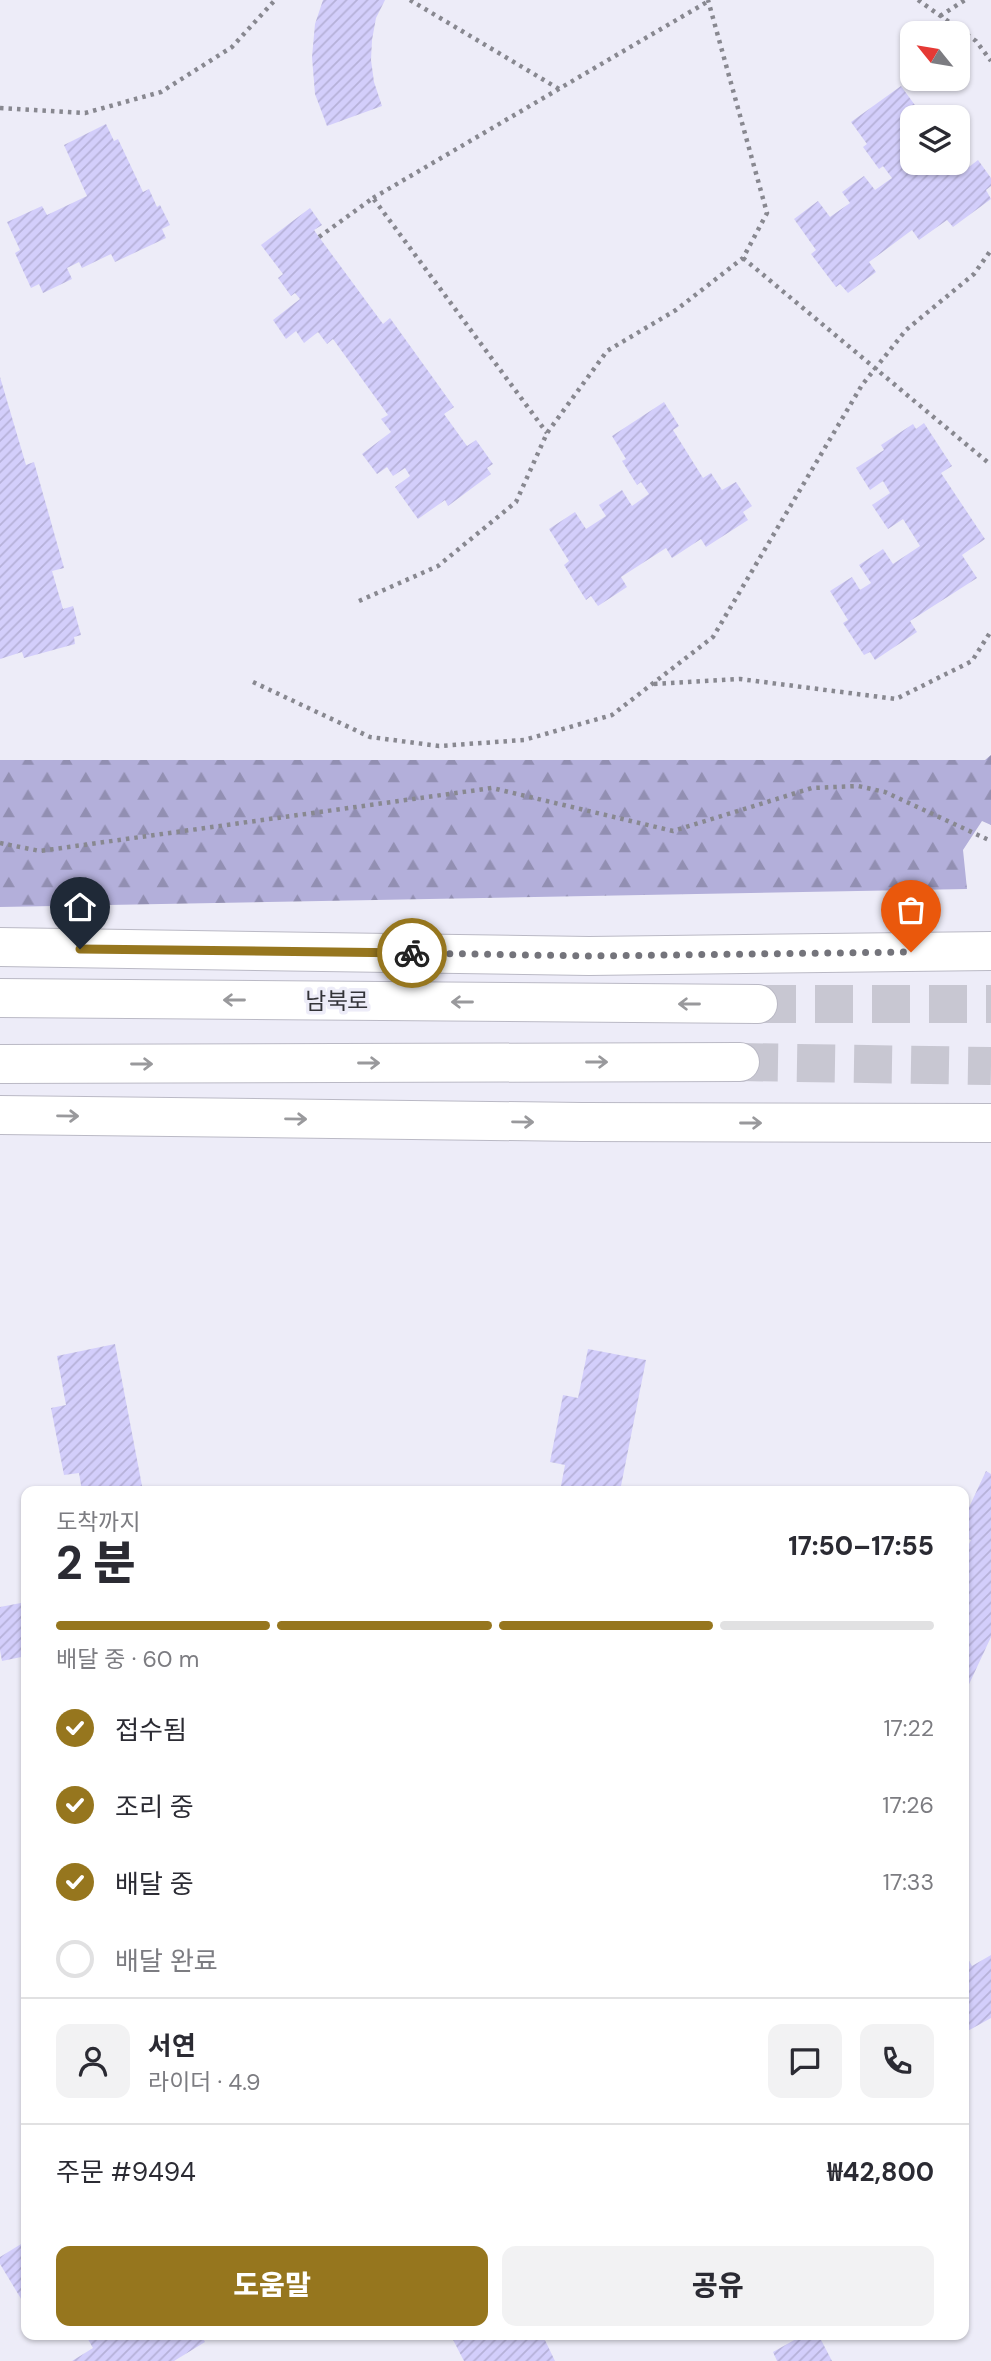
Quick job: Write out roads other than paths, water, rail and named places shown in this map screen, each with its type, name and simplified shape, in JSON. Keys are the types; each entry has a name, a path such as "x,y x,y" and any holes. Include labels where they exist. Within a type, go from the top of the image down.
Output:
{"main road":[{"path":"0,947 589,956 991,951"},
{"name":"남북로","path":"0,998 758,1004"},
{"path":"0,1064 740,1062"},
{"path":"0,1115 582,1122 988,1122"}],"tunnel":[{"path":"758,1004 991,1004"},
{"path":"740,1062 991,1066"}]}
